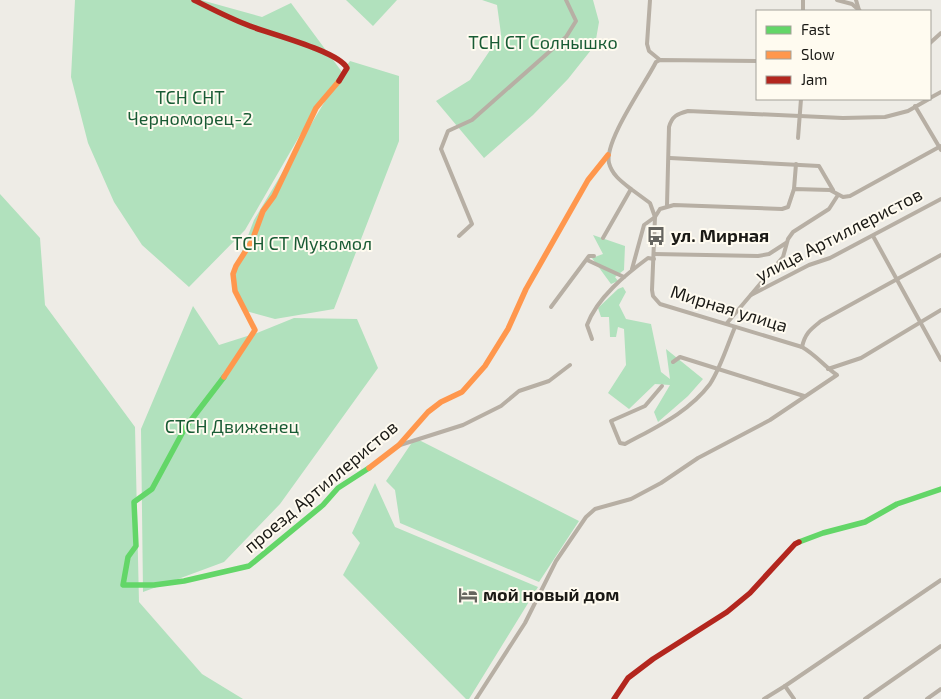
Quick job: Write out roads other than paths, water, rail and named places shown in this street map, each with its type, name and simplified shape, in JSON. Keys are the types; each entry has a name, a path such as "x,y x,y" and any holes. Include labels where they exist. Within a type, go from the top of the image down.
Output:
{"street":[{"name":"проезд Артиллеристов","path":"194,0 249,26 314,48 344,62 347,68 345,74 316,108 274,196 264,207 254,238 235,268 235,293 242,310 255,330 225,375 185,428 152,489 134,502 136,546 128,557 123,585 154,585 184,581 249,566 322,505 338,488 360,475 399,445 428,412 441,402 462,392 485,366 508,329 526,289 588,180 608,155"},
{"path":"459,236 472,224 441,149 448,131 472,120 566,37 576,21 566,0"},
{"path":"650,0 647,44 649,51 660,60"},
{"path":"837,0 852,4 859,10"},
{"path":"931,42 941,33"},
{"path":"655,217 650,203 614,174 608,155 619,126 656,62 660,60 756,61"},
{"path":"798,138 801,100"},
{"path":"667,205 670,158 669,127 671,120 676,114 688,112 843,118 885,117 898,115 926,100"},
{"path":"794,189 830,190 843,197 856,195 940,147 915,106"},
{"path":"670,158 819,166 830,188 838,195"},
{"path":"632,269 644,225 655,217 660,209 667,205 782,209 788,207 794,189 796,164"},
{"path":"603,238 631,189"},
{"path":"727,323 783,257 786,244 796,230 829,209 838,195"},
{"name":"улица Артиллеристов","path":"750,296 809,265 830,258 941,199"},
{"name":"Мирная улица","path":"655,217 653,296 660,304 802,347 816,354 828,369 837,375 804,396"},
{"path":"873,236 941,360"},
{"path":"654,254 758,256 769,254 786,244"},
{"path":"802,347 804,337 809,330 821,321 941,255"},
{"path":"551,308 588,260 589,256 594,256"},
{"path":"592,339 588,325 592,312 632,269 648,258 654,259"},
{"path":"588,260 624,277"},
{"path":"828,369 861,358 941,310"},
{"path":"662,386 645,406 611,421 620,443 625,444 682,412 710,383 718,369 735,327"},
{"path":"673,362 680,357 804,396"},
{"path":"399,445 463,425 501,406 519,391 549,381 570,365"},
{"path":"476,699 526,623 556,561 586,517 595,509 631,499 698,458 770,420 804,396"},
{"path":"614,699 628,678 727,612 750,593 795,544 823,533 865,522 879,516 897,504 921,494 941,489"},
{"path":"764,699 941,580"},
{"path":"865,699 941,646"},
{"path":"785,686 794,699"},
{"path":"927,699 941,689"}],"place":[{"name":"ул. Мирная","path":"656,236"},
{"name":"мой новый дом","path":"468,595"}],"park label":[{"name":"ТСН СТ Солнышко","path":"543,43"},
{"name":"ТСН СНТ Черноморец-2","path":"190,108"},
{"name":"ТСН СТ Мукомол","path":"302,244"},
{"name":"СТСН Движенец","path":"232,427"}]}
